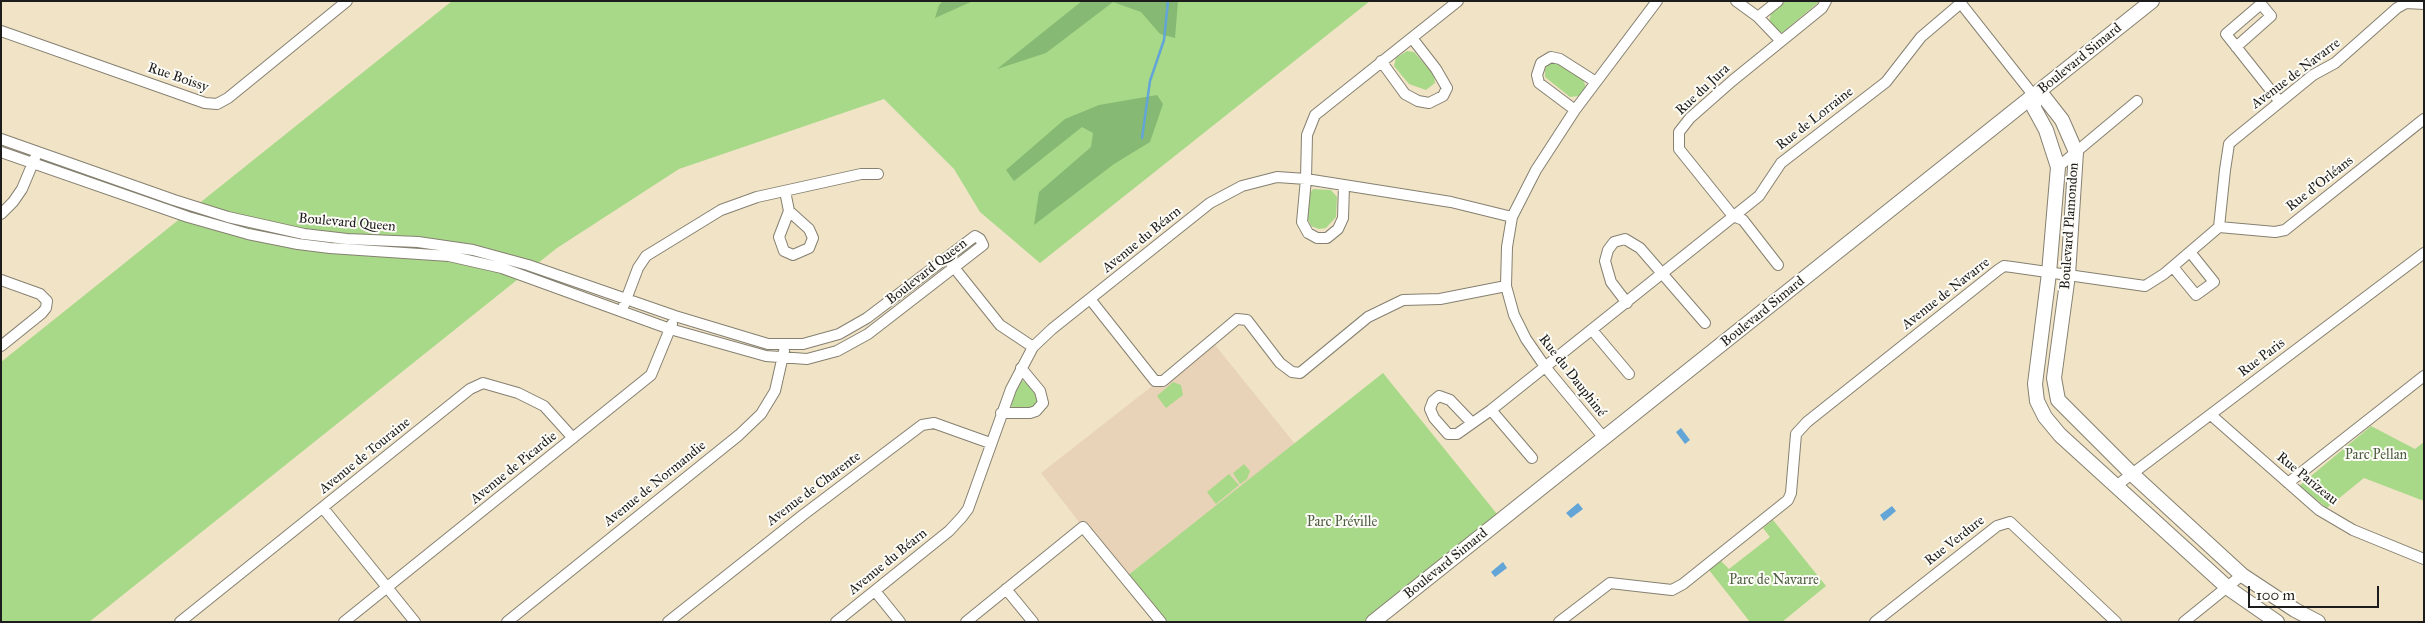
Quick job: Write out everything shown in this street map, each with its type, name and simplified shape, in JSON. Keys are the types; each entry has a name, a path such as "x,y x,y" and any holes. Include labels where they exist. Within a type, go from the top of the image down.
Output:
{"street":[{"name":"Rue Boissy","path":"1,31 205,103 218,104 228,98 347,1"},
{"path":"1344,185 1343,218 1338,229 1327,238 1317,238 1308,233 1302,222 1306,180 1306,135 1315,115 1458,1"},
{"path":"1736,1 1758,17 1781,41"},
{"path":"1758,17 1778,1"},
{"name":"Rue du Jura","path":"1778,265 1742,220 1733,216 1679,149 1679,132 1690,118 1732,81 1822,8 1826,1"},
{"name":"Boulevard Simard","path":"1373,622 2152,1"},
{"name":"Rue du Dauphiné","path":"1604,438 1546,368 1526,339 1514,315 1506,286 1507,247 1512,217 1536,170 1576,110 1655,2"},
{"path":"1960,2 2034,96"},
{"name":"Rue de Lorraine","path":"1472,423 1546,368 1759,196 1781,163 1886,82 1921,37 1960,2"},
{"name":"Avenue de Navarre","path":"1559,622 1610,583 1663,590 1678,588 1684,584 1788,500 1791,493 1796,434 1807,422 2004,266 2145,286 2173,267 2219,227 2229,144 2313,75 2335,63 2406,3 2424,4"},
{"path":"2236,47 2271,16 2262,4 2226,34 2236,47 2280,102"},
{"path":"1381,61 1405,94 1418,101 1429,103 1443,96 1447,88 1436,69 1412,38"},
{"path":"1576,110 1539,83 1536,75 1541,63 1550,57 1560,59 1596,82"},
{"name":"Boulevard Plamondon","path":"2277,622 2228,588 2060,435 2045,417 2038,401 2035,384 2049,273 2058,167 2046,130 2034,108 2034,96 2044,97 2062,120 2076,152 2068,275 2054,378 2058,400 2132,474 2242,575 2295,610 2318,622"},
{"path":"2058,167 2138,101"},
{"name":"Rue d'Orléans","path":"2219,227 2275,232 2285,230 2424,119"},
{"name":"Boulevard Queen","path":"1,139 165,197 228,217 282,230 347,239 450,245 528,265 626,300 768,344 803,344 839,334 866,318 975,236 980,239 983,245 868,334 838,351 807,359 766,356 670,329 495,266 450,256 298,244 248,234 162,208 1,152"},
{"path":"1,214 14,202 22,189 37,152"},
{"path":"622,311 638,268 654,250 734,204 861,174 878,174"},
{"name":"Avenue du Béarn","path":"836,622 949,531 962,517 970,502 1001,413 1021,368 1033,347 1052,329 1210,203 1242,186 1277,178 1344,185 1451,202 1512,217"},
{"path":"785,191 789,211"},
{"path":"162,208 165,197"},
{"path":"1626,303 1611,282 1605,261 1608,250 1614,242 1626,239 1640,248 1705,323"},
{"path":"2173,267 2196,296 2214,282 2190,252"},
{"name":"Rue Paris","path":"2116,486 2424,252"},
{"path":"947,258 1000,325 1033,347"},
{"path":"525,276 528,265"},
{"path":"1,280 40,294 48,301 42,313 1,346"},
{"path":"1090,300 1147,374 1155,381 1163,380 1238,320 1247,320 1280,364 1292,372 1300,373 1368,317 1403,300 1440,299 1506,286"},
{"name":"Avenue de Picardie","path":"344,622 651,375 675,316"},
{"path":"1592,330 1629,374"},
{"name":"Avenue de Normandie","path":"507,622 745,430 761,414 775,391 784,344"},
{"path":"1001,413 1030,413 1036,411 1043,403 1040,391 1021,368"},
{"path":"2288,483 2424,376"},
{"name":"Avenue de Touraine","path":"180,622 470,389 483,383 518,393 544,406 573,438"},
{"path":"1492,410 1532,458"},
{"name":"Rue Parizeau","path":"2211,415 2319,510 2353,530 2424,559"},
{"name":"Avenue de Charente","path":"668,622 803,515 922,425 934,423 990,442"},
{"path":"323,508 415,622"},
{"name":"Rue Verdure","path":"1875,622 1997,526 2010,522 2116,622"},
{"path":"966,622 1083,527 1161,622"},
{"path":"2184,622 2242,575"},
{"path":"1006,589 1033,622"},
{"path":"875,591 900,622"}],"shaded area":[{"path":"1211,340 1295,444 1127,576 1083,527 1041,473"}],"green space":[{"path":"452,1 1370,1 1040,263 980,212 954,169 884,99 679,169 557,248 89,622 1,622 1,362"},
{"path":"943,1 973,1 935,18 939,5"},
{"path":"1082,1 1178,1 1175,38 1160,34 1141,12 1113,2 1046,53 997,69"},
{"path":"1786,1 1820,1 1783,32 1779,32 1769,22 1771,14"},
{"path":"1407,51 1414,52 1434,75 1435,83 1426,90 1409,84 1394,66 1396,58"},
{"path":"1550,63 1558,63 1583,80 1586,87 1579,96 1570,97 1545,77 1545,69"},
{"path":"1157,95 1163,104 1150,142 1114,164 1034,225 1039,192 1091,147 1093,133 1082,127 1014,181 1006,170 1065,119 1099,105"},
{"path":"1313,189 1331,190 1337,197 1336,217 1326,228 1319,229 1311,226 1306,215 1308,196"},
{"name":"Parc Préville","path":"1383,373 1497,514 1364,622 1165,622 1127,576"},
{"path":"1022,380 1037,390 1039,401 1036,406 1029,409 1013,409 1010,403"},
{"path":"1173,382 1181,385 1183,395 1166,408 1157,396"},
{"name":"Parc Pellan","path":"2371,426 2415,449 2424,442 2424,501 2364,478 2327,508 2299,486"},
{"path":"1244,464 1250,471 1247,479 1240,484 1233,473"},
{"path":"1229,474 1239,485 1216,504 1207,492"},
{"name":"Parc de Navarre","path":"1773,520 1826,586 1782,622 1750,622 1709,570 1721,561 1729,569 1770,537 1763,528"}],"water":[{"path":"1681,428 1690,440 1685,444 1676,432"},
{"path":"1578,503 1583,509 1571,518 1566,513"},
{"path":"1892,506 1896,511 1884,521 1880,515"},
{"path":"1503,562 1507,568 1495,577 1491,572"}],"waterway":[{"path":"1142,138 1150,81 1164,40 1168,1"}]}
